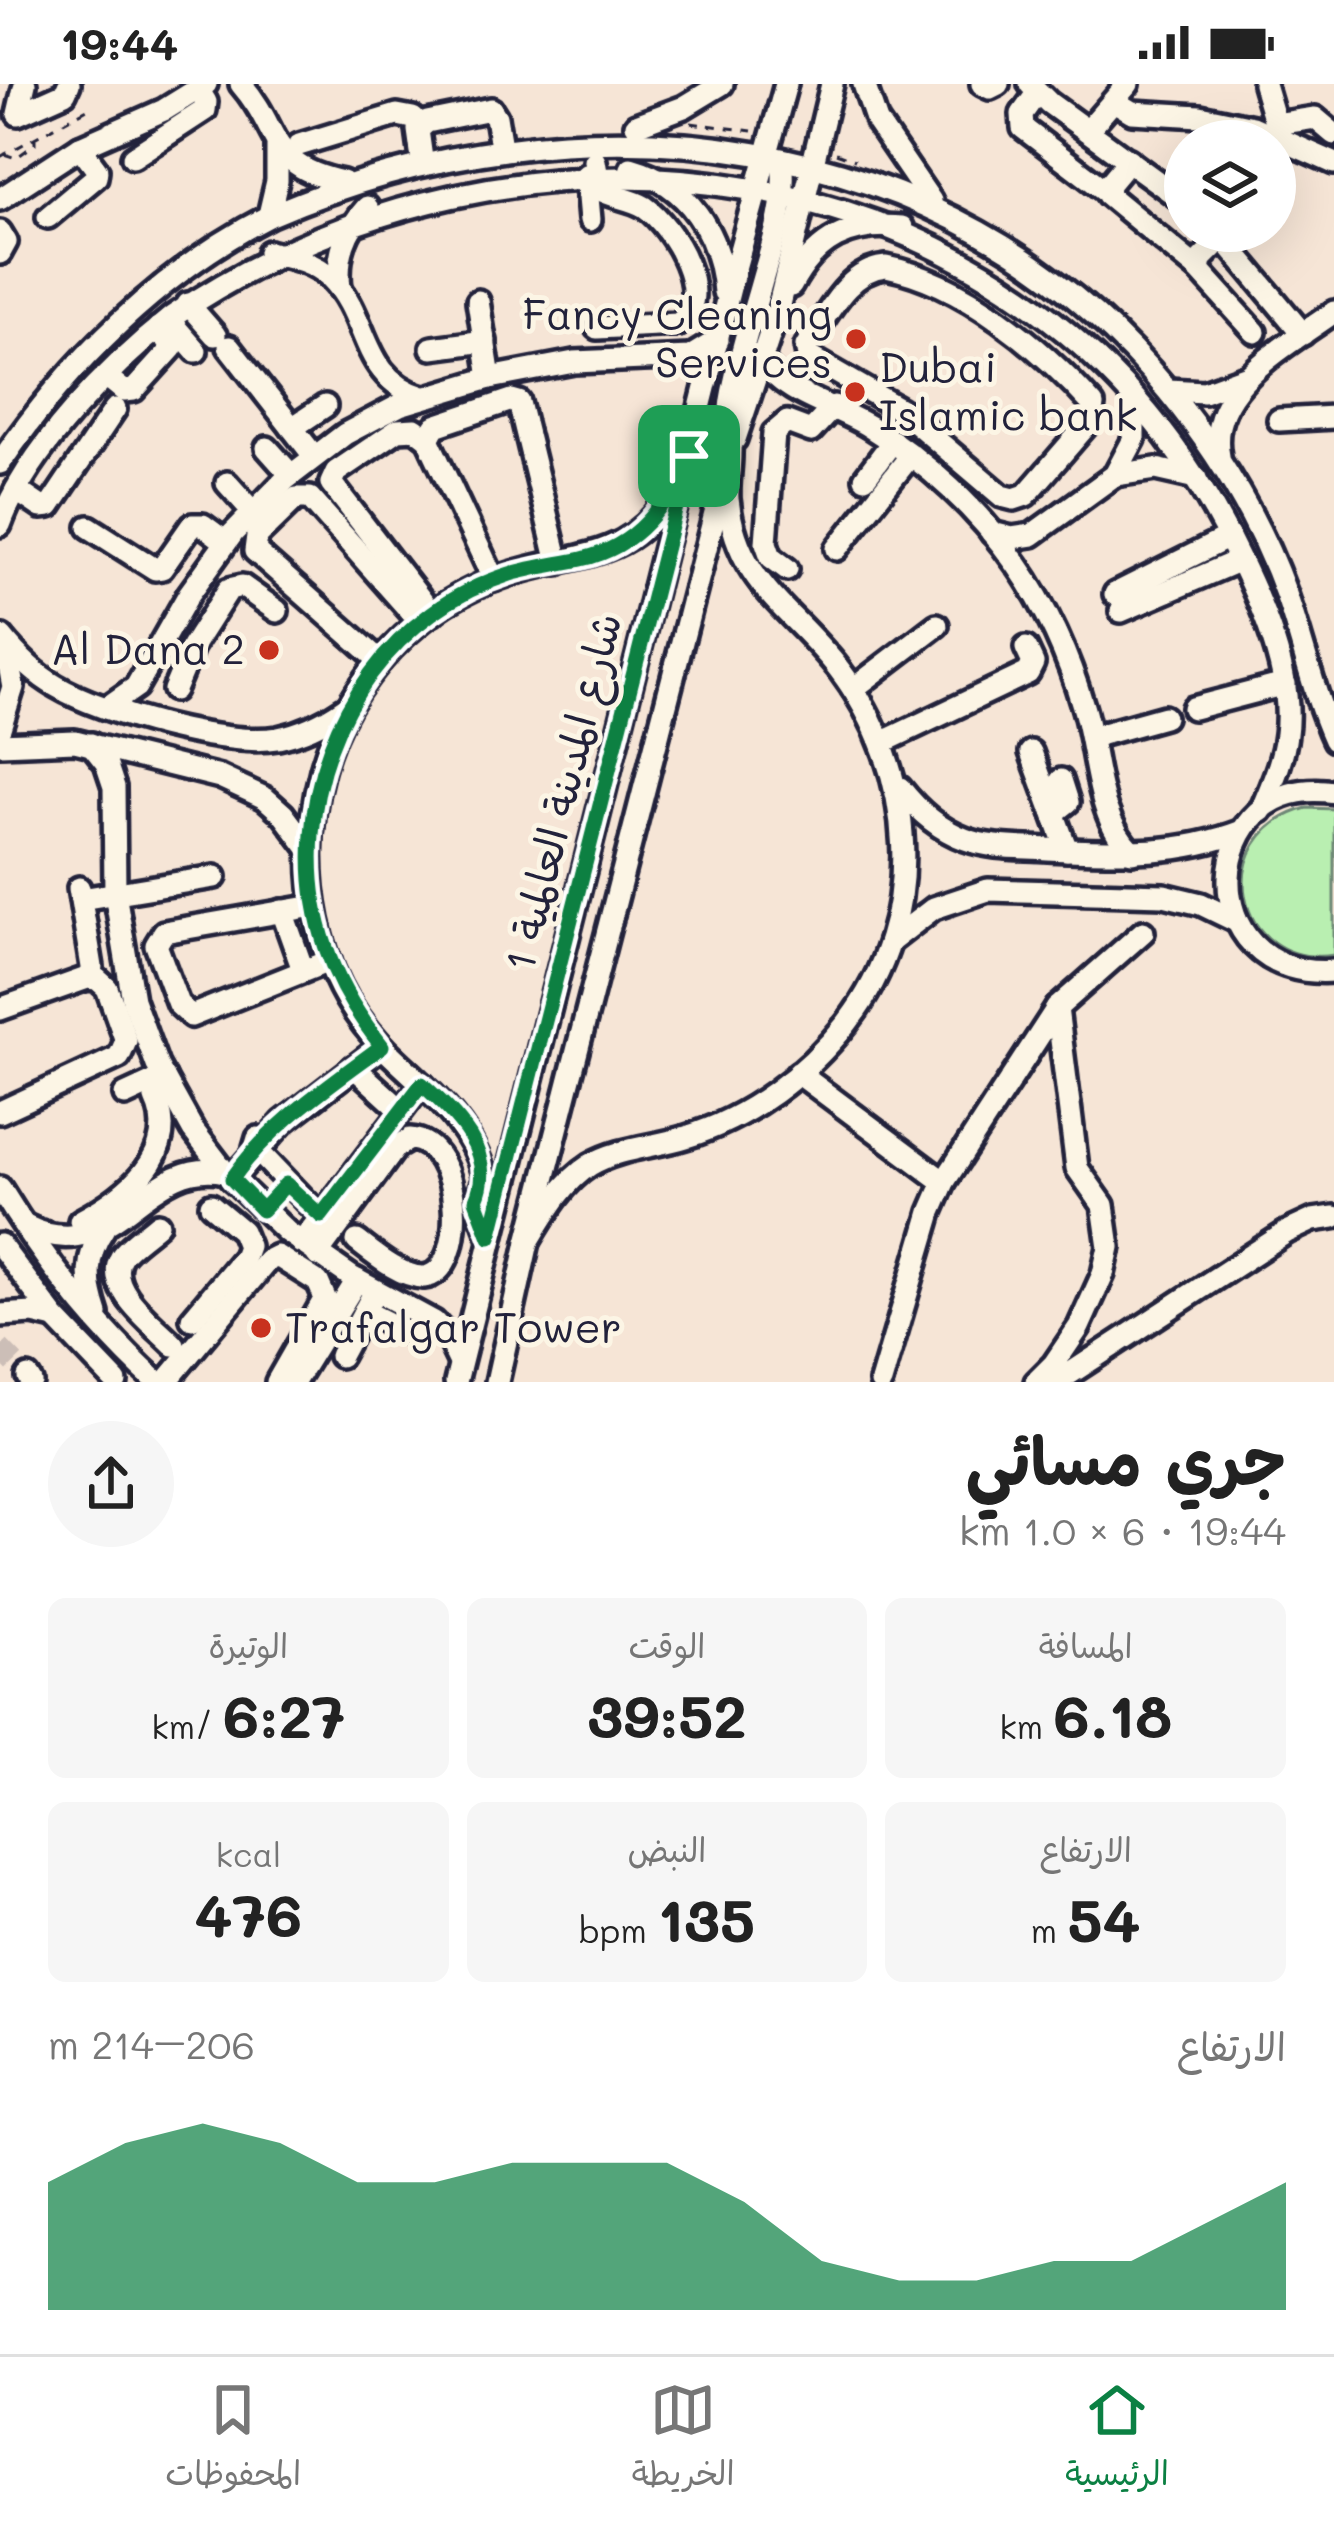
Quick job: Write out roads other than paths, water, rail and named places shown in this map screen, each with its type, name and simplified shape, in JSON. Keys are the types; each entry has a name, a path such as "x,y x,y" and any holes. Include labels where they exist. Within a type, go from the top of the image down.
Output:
{"street":[{"path":"9,119 25,84"},
{"path":"9,119 65,93 69,84"},
{"path":"623,130 684,107 722,84"},
{"name":"شارع المدينة العالمية 1","path":"457,1377 761,174 763,139 786,84"},
{"name":"شارع المدينة العالمية 1","path":"497,1382 528,1242 730,453 777,313 809,186 824,156 832,84"},
{"path":"864,84 877,122 931,202"},
{"path":"982,84 987,88 998,84"},
{"path":"1264,84 1274,120"},
{"path":"0,199 80,147 164,110 202,87 205,110 133,157"},
{"path":"1164,186 1033,88 1022,114 1023,128 1199,270 1255,332"},
{"path":"249,90 307,172 344,182"},
{"path":"1088,131 1121,93 1132,112 1222,120"},
{"path":"422,159 418,135 427,122 491,109 500,141"},
{"path":"288,145 397,115 413,118 420,126"},
{"path":"1296,124 1315,118 1334,134"},
{"path":"0,464 56,388 115,327 190,266 269,215 344,182 422,159 549,134 623,130 763,139 824,156 931,202 1056,281 1113,331 1168,390 1220,460 1274,563 1334,740"},
{"path":"528,1242 556,1198 593,1163 714,1127 761,1102 798,1073 861,1003 890,942 903,863 896,784 883,742 853,688 764,590 741,555 728,494 730,402 781,211 781,157 763,139"},
{"path":"1296,143 1318,159 1334,163"},
{"path":"269,215 288,145"},
{"path":"48,217 96,177 97,170 80,147"},
{"path":"1107,192 1129,160"},
{"path":"590,162 590,220"},
{"path":"590,162 651,175 699,214 718,251 725,314"},
{"path":"590,162 600,190 635,202 662,223 682,253 690,279 690,308 683,321 603,328 610,359"},
{"path":"0,525 16,490 99,385 163,324 269,252 318,226 478,176 590,162 677,163 761,174 809,186 917,228 973,258 1029,298 1134,399 1196,478 1229,537 1286,684 1284,748 1261,811"},
{"path":"340,288 341,250 351,226 367,207"},
{"path":"777,313 806,260 828,239 871,225 917,228"},
{"path":"0,232 6,242 0,253"},
{"path":"269,252 313,265 340,288 382,375 423,397"},
{"path":"1199,270 1206,252"},
{"path":"1235,252 1304,334"},
{"path":"895,268 940,284 1023,341 1094,408 1091,420 1026,495 1014,499 997,492 921,425 806,352 853,280 868,270 895,268"},
{"path":"478,301 493,377"},
{"path":"189,303 314,456"},
{"path":"1220,460 1216,439 1229,399 1251,374 1334,312"},
{"path":"163,324 194,354"},
{"path":"432,348 485,340"},
{"path":"106,708 136,687 192,588 253,512 314,456 377,415 493,377 610,359 690,357 718,340"},
{"path":"763,359 783,383 834,406 902,448 992,533 1025,577 1065,655 1092,736 1109,821 1132,852"},
{"path":"1168,390 1204,392 1251,374"},
{"path":"377,415 382,375"},
{"path":"16,490 41,507 50,506 124,414 99,385"},
{"path":"992,533 1022,538 1041,530 1114,476 1134,440 1134,399"},
{"path":"428,439 435,426 512,400 519,402 558,563"},
{"path":"292,428 325,406"},
{"path":"787,569 771,557 765,536 774,433 787,422 812,431 834,406"},
{"path":"1280,420 1334,417"},
{"path":"837,549 921,425"},
{"path":"423,621 331,479 398,430 415,429 428,439 494,580"},
{"path":"267,448 291,475"},
{"path":"865,478 902,448"},
{"path":"490,1237 476,1200 485,1178 480,1159 460,1123 382,1046 344,994 330,964 313,902 310,850 318,785 346,708 378,663 423,621 494,580 608,551 644,528 671,494 689,456"},
{"path":"1114,476 1156,469 1196,478"},
{"path":"227,483 253,512"},
{"path":"378,663 257,555 254,539 298,496 307,496 400,588"},
{"path":"89,527 152,569 160,569 192,525 203,526 226,542"},
{"path":"1025,577 1027,556 1041,530"},
{"path":"1229,537 1118,602 1240,560"},
{"path":"166,562 216,608"},
{"path":"174,690 192,647 230,590 238,586 277,611"},
{"path":"853,688 937,625"},
{"path":"1,636 40,676 72,695 209,735 256,740 304,731 346,708"},
{"path":"0,728 13,687 1,636"},
{"path":"348,639 378,663"},
{"path":"883,742 1028,674 1033,663 1026,648"},
{"path":"1193,708 1286,684"},
{"path":"1092,736 1164,717"},
{"path":"0,744 53,740 91,744 244,785 283,814 310,850"},
{"path":"24,1226 63,1237 104,1228 124,1213 165,1130 147,1089 141,1027 122,948 115,893 114,787 106,763 91,744"},
{"path":"1031,752 1067,850"},
{"path":"1054,813 1068,802 1061,779"},
{"path":"896,784 932,822 963,838 997,846 1132,852 1188,849 1242,831"},
{"path":"1236,921 1227,882 1231,855 1242,831 1261,811 1291,794 1334,792"},
{"path":"122,948 91,961 80,893 115,893 215,877"},
{"path":"890,942 934,908 988,890 1164,895 1202,904 1236,921 1263,954 1289,968 1329,975"},
{"path":"258,906 313,902"},
{"path":"313,902 164,932 157,944 178,1004 191,1016 330,964"},
{"path":"282,911 304,970"},
{"path":"881,1382 944,1182 1058,1008 1143,932"},
{"path":"282,988 330,964"},
{"path":"0,1112 118,1057 126,1041 107,988 97,979 7,999"},
{"path":"1036,1382 1079,1327 1103,1274 1109,1246 1103,1205 1077,1168 1058,1008"},
{"path":"229,1175 283,1122 382,1046"},
{"path":"354,1067 401,1110"},
{"path":"798,1073 944,1182"},
{"path":"309,1249 324,1213 422,1084"},
{"path":"147,1089 194,1130 258,1207 416,1337"},
{"path":"255,1148 261,1131 303,1098"},
{"path":"0,1122 33,1106"},
{"path":"178,1174 191,1154 194,1130"},
{"path":"309,1249 405,1140 422,1140 441,1158 450,1179 455,1224 444,1259 434,1273 419,1277 364,1246 362,1290 340,1356"},
{"path":"255,1148 286,1184 324,1213"},
{"path":"324,1213 341,1201 369,1163"},
{"path":"80,1221 144,1178 202,1169 229,1175"},
{"path":"236,1226 286,1184"},
{"path":"0,1188 101,1325 157,1379"},
{"path":"192,1318 246,1252 247,1241 236,1226 211,1205"},
{"path":"124,1213 152,1230 121,1259 120,1284 174,1345"},
{"path":"1057,1382 1287,1232 1334,1217"},
{"path":"101,1325 88,1276 92,1251 104,1228"},
{"path":"0,1282 1,1247"},
{"path":"1,1247 55,1318 116,1382"},
{"path":"157,1379 267,1261 277,1256 318,1282 326,1298 277,1382"},
{"path":"157,1379 174,1345 224,1288"},
{"path":"362,1290 434,1322 447,1336 457,1377"},
{"path":"294,1382 362,1290"},
{"path":"0,1316 33,1313 55,1318"}],"tunnel":[{"path":"0,1348 28,1377"}],"place":[{"name":"Fancy Cleaning Services","path":"856,339"},
{"name":"Dubai Islamic bank","path":"855,392"},
{"name":"Al Dana 2","path":"269,650"},
{"name":"Trafalgar Tower","path":"261,1328"}]}
